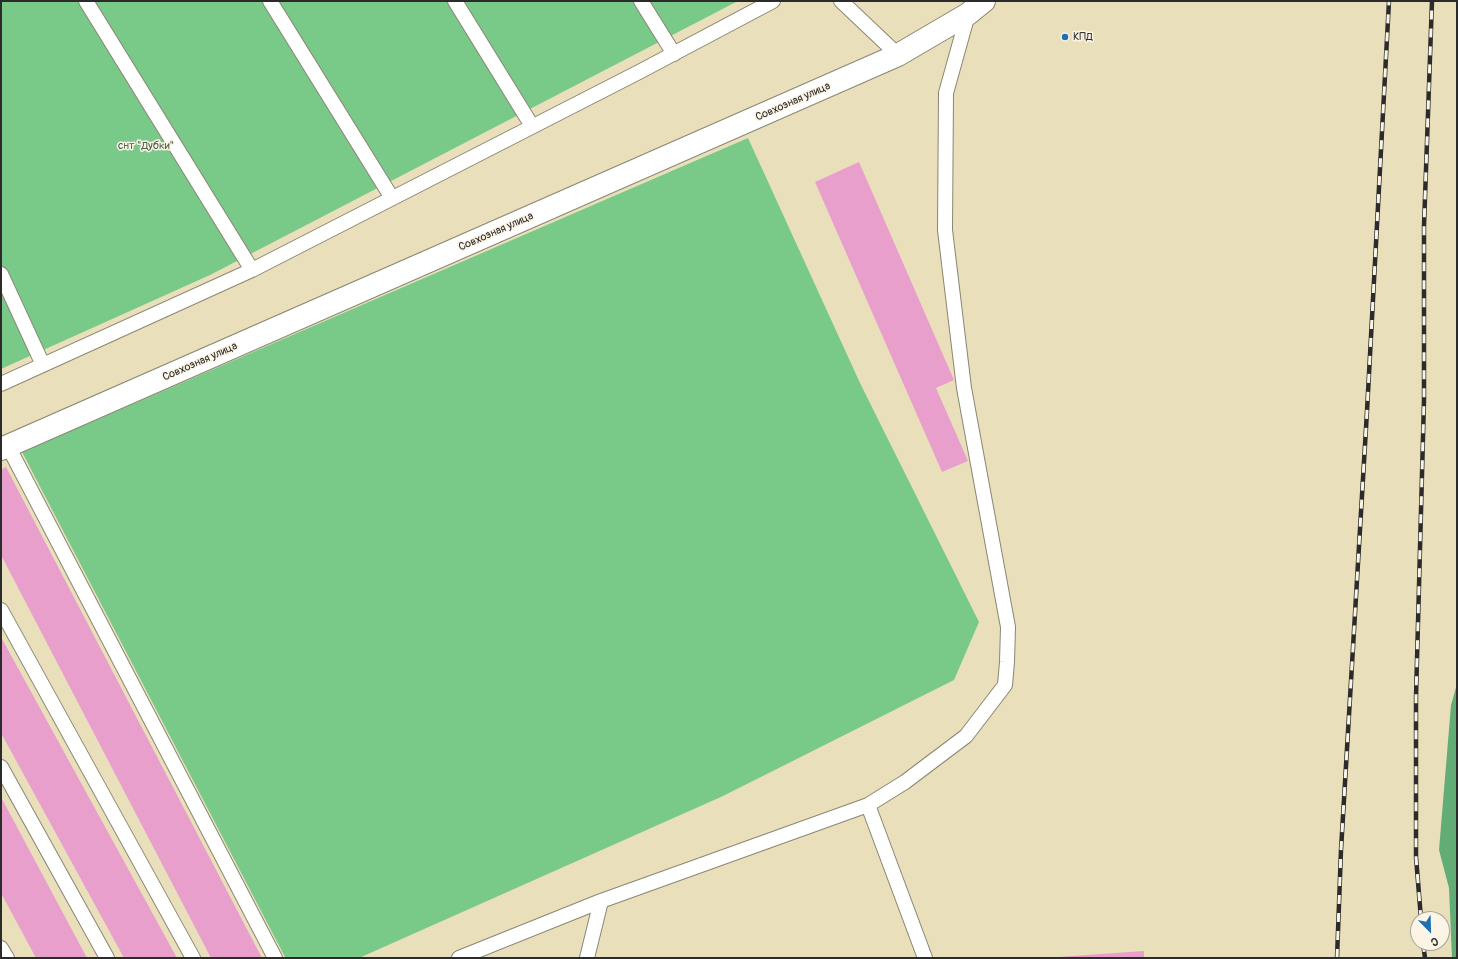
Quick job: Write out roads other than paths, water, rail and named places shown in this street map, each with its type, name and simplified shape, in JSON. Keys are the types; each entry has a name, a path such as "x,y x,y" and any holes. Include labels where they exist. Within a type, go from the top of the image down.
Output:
{"street":[{"name":"Совхозная улица","path":"5,447 898,56 976,8"}],"lane":[{"path":"86,1 252,270"},
{"path":"270,1 392,198"},
{"path":"456,1 532,126"},
{"path":"641,1 674,54"},
{"path":"1,384 252,270 674,54 773,1"},
{"path":"841,1 898,56"},
{"path":"459,958 601,901 868,805 905,782 966,736 1005,685 1008,627 964,388 945,230 946,93 976,8"},
{"path":"1,274 43,365"},
{"path":"5,447 275,958"},
{"path":"1,610 193,958"},
{"path":"1,767 107,958"},
{"path":"868,805 926,958"},
{"path":"587,958 601,901"},
{"path":"1,948 7,958"}],"railway":[{"path":"1337,958 1341,850 1389,1"},
{"path":"1420,911 1416,857 1416,697 1424,400 1424,226 1432,1"},
{"path":"1424,951 1425,958"}],"place":[{"name":"КПД","path":"1065,37"}],"park label":[{"name":"снт \"Дубки\"","path":"146,146"}]}
